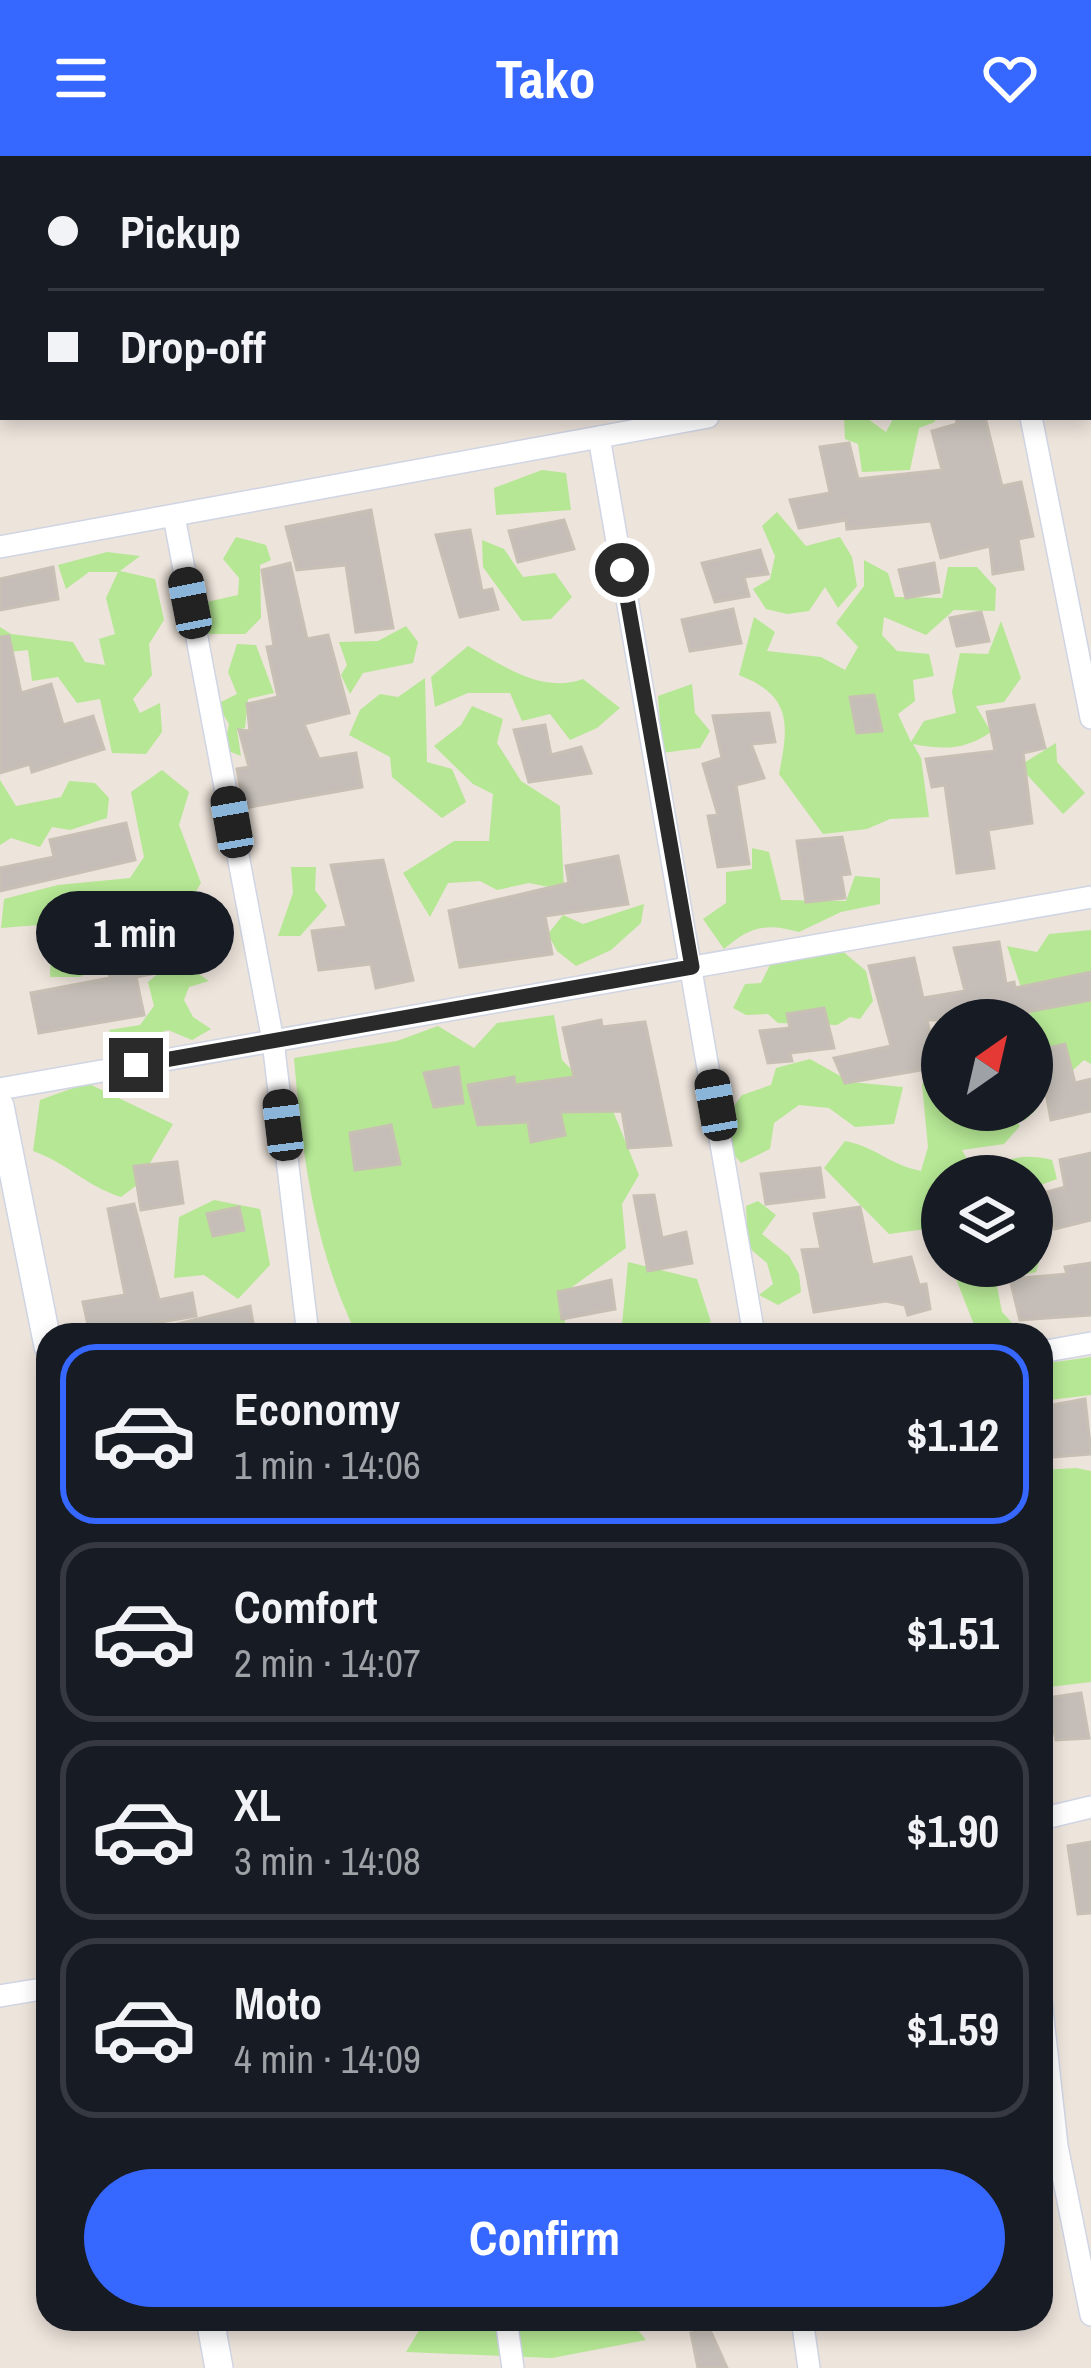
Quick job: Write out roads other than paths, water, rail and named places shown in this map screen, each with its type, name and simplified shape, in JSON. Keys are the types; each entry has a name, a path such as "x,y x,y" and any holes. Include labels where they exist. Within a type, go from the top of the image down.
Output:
{"street":[{"path":"0,548 692,420"},
{"path":"1031,420 1091,718"},
{"path":"599,437 752,1323"},
{"path":"174,516 273,1041 307,1323"},
{"path":"0,1089 1091,897"},
{"path":"0,1106 43,1323"},
{"path":"1053,1350 1091,1343"},
{"path":"1053,1817 1091,1807"},
{"path":"0,1996 36,1990"},
{"path":"1053,2110 1091,2315"},
{"path":"212,2331 219,2368"},
{"path":"508,2331 513,2368"},
{"path":"804,2331 809,2368"}]}
